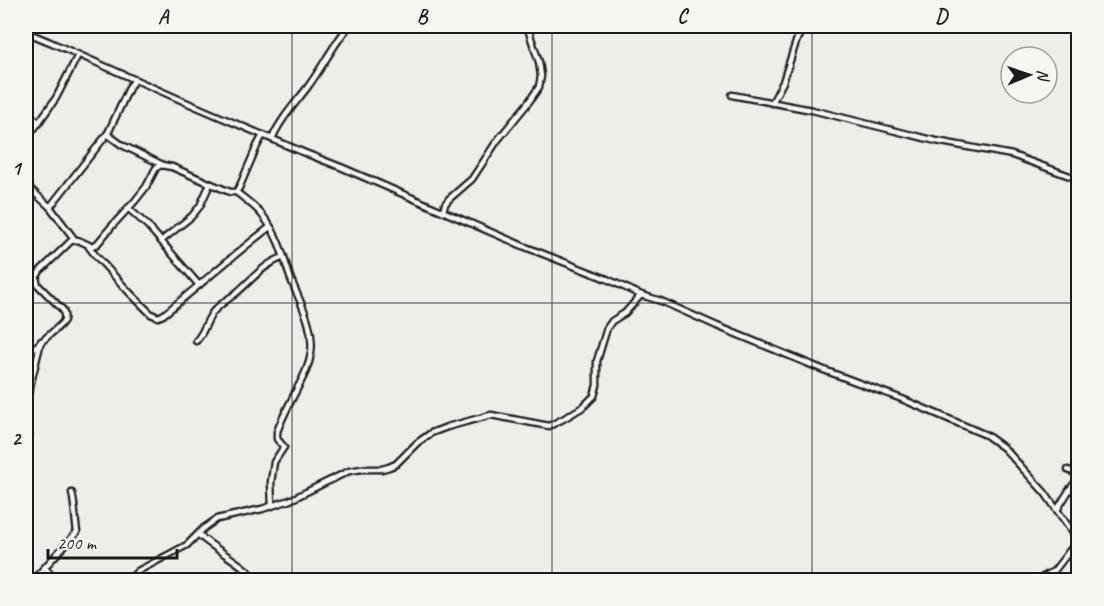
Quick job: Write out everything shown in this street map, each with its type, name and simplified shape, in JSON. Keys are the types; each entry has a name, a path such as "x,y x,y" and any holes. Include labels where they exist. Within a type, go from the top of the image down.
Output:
{"street":[{"path":"272,139 275,131 349,26"},
{"path":"443,211 449,199 472,179 497,141 539,87 541,76 539,62 527,26"},
{"path":"772,103 804,26"},
{"path":"26,32 641,295 661,301 986,435 1004,448 1045,493 1078,542 1054,571 1038,580"},
{"path":"26,139 56,98 78,54"},
{"path":"50,207 107,134 135,80"},
{"path":"732,95 834,115 936,141 1012,155 1078,179"},
{"path":"26,111 39,123"},
{"path":"107,134 122,145 163,165 230,192 236,192 262,215 284,257 307,318 312,351 305,374 277,432 277,438 284,447 276,458 273,470 272,506"},
{"path":"236,192 263,135"},
{"path":"26,185 50,207 75,240 88,246 95,246 146,187 156,168 163,165"},
{"path":"161,241 192,216 200,206 210,184"},
{"path":"128,208 148,226 199,285"},
{"path":"88,246 129,292 155,316 163,315 270,227"},
{"path":"36,282 40,271 71,241 75,240"},
{"path":"196,341 219,306 263,268 284,257"},
{"path":"26,273 63,310 64,318 63,324 26,356"},
{"path":"128,580 138,571 187,545 204,528 221,518 272,506 349,471 389,467 396,464 431,433 491,416 549,426 563,419 583,407 594,396 597,385 597,361 607,328 641,295"},
{"path":"26,403 41,341"},
{"path":"1068,471 1078,474"},
{"path":"1057,510 1078,479"},
{"path":"33,580 77,532 72,493"},
{"path":"198,534 218,551 243,565 257,580"},
{"path":"45,568 57,580"}]}
